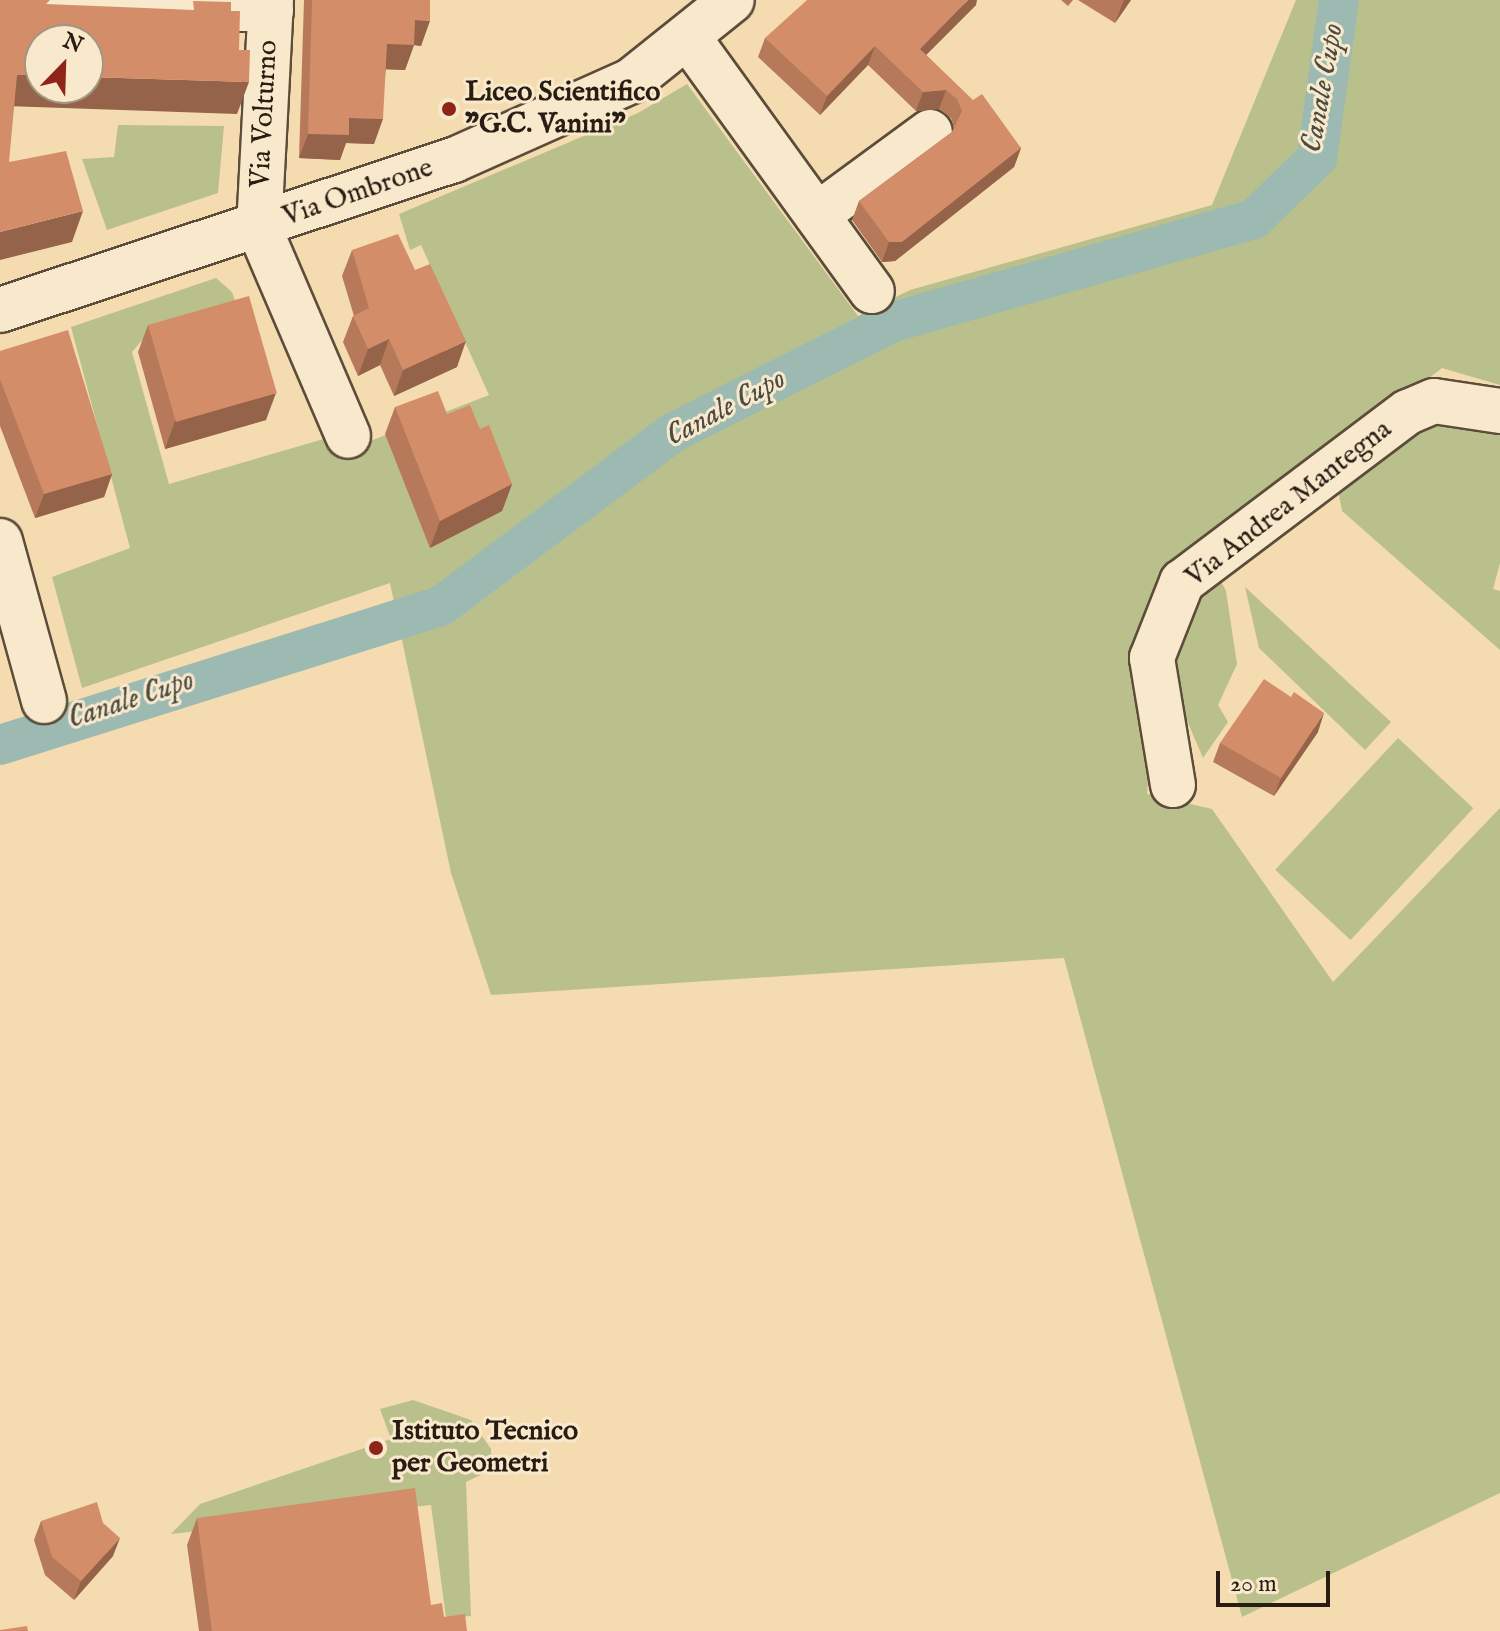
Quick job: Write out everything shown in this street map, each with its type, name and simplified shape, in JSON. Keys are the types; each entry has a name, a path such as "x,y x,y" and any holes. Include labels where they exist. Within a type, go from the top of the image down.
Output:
{"street":[{"name":"Via Ombrone","path":"0,310 259,228 468,154 631,81 690,40 732,0"},
{"path":"0,2 271,5"},
{"name":"Via Volturno","path":"259,228 271,5"},
{"path":"690,40 872,291"},
{"path":"817,215 930,132"},
{"path":"259,228 348,436"},
{"name":"Via Andrea Mantegna","path":"1173,785 1152,658 1182,582 1408,412 1434,401 1500,411"},
{"path":"0,541 44,701"}],"green space":[{"name":"Canale Cupo","path":"1296,0 1500,0 1500,385 1442,368 1166,582 1147,794 1212,809 1333,982 1500,808 1500,1493 1242,1617 1064,958 491,995 451,873 390,583 82,688 52,577 130,548 71,327 216,278 232,292 242,321 151,330 132,352 169,484 327,438 334,455 489,395 421,245 410,250 399,214 638,113 687,84 858,316 910,290 1212,205"},
{"path":"118,125 224,126 218,193 107,230 82,159 114,157"},
{"path":"1428,419 1500,428 1500,563 1493,589 1500,591 1500,650 1342,511 1337,484"},
{"path":"1215,570 1226,591 1237,664 1218,705 1228,722 1203,758 1174,690 1174,630"},
{"path":"1245,587 1391,722 1365,750 1259,648"},
{"path":"1398,738 1473,808 1351,940 1275,870"},
{"path":"413,1400 471,1420 491,1449 491,1470 466,1482 471,1616 446,1618 431,1505 171,1534 200,1504 391,1439 380,1409"}],"building":[{"path":"0,0 50,0 46,4 194,10 193,1 231,2 231,11 240,11 239,50 250,50 249,82 104,77 104,24 24,24 24,75 17,75 9,162 66,151 83,211 0,232"},
{"path":"312,0 430,0 430,21 415,20 414,45 387,44 383,119 349,118 349,135 308,134"},
{"path":"807,0 968,0 920,49 973,100 982,94 1021,148 902,242 889,242 859,201 952,132 962,111 957,99 946,90 923,92 875,46 827,96 765,38"},
{"path":"398,234 415,270 430,264 466,341 403,370 389,339 368,349 353,316 369,308 352,250"},
{"path":"249,296 277,393 176,422 148,325"},
{"path":"68,330 112,474 44,494 0,379 0,351"},
{"path":"438,391 447,414 470,405 480,429 489,425 512,484 440,521 395,407"},
{"path":"1264,679 1291,697 1294,692 1324,713 1281,778 1220,743"},
{"path":"415,1488 431,1605 442,1603 444,1617 465,1614 467,1631 212,1631 197,1518"},
{"path":"97,1502 103,1523 120,1538 81,1581 52,1557 41,1521"},
{"path":"27,1626 28,1631 0,1631 0,1630"}],"waterway":[{"name":"Canale Cupo","path":"0,745 441,606 672,433 893,322 1254,219 1317,158 1339,0"}],"place":[{"name":"Liceo Scientifico \"G.C. Vanini\"","path":"449,109"},
{"name":"Istituto Tecnico per Geometri","path":"376,1448"}]}
